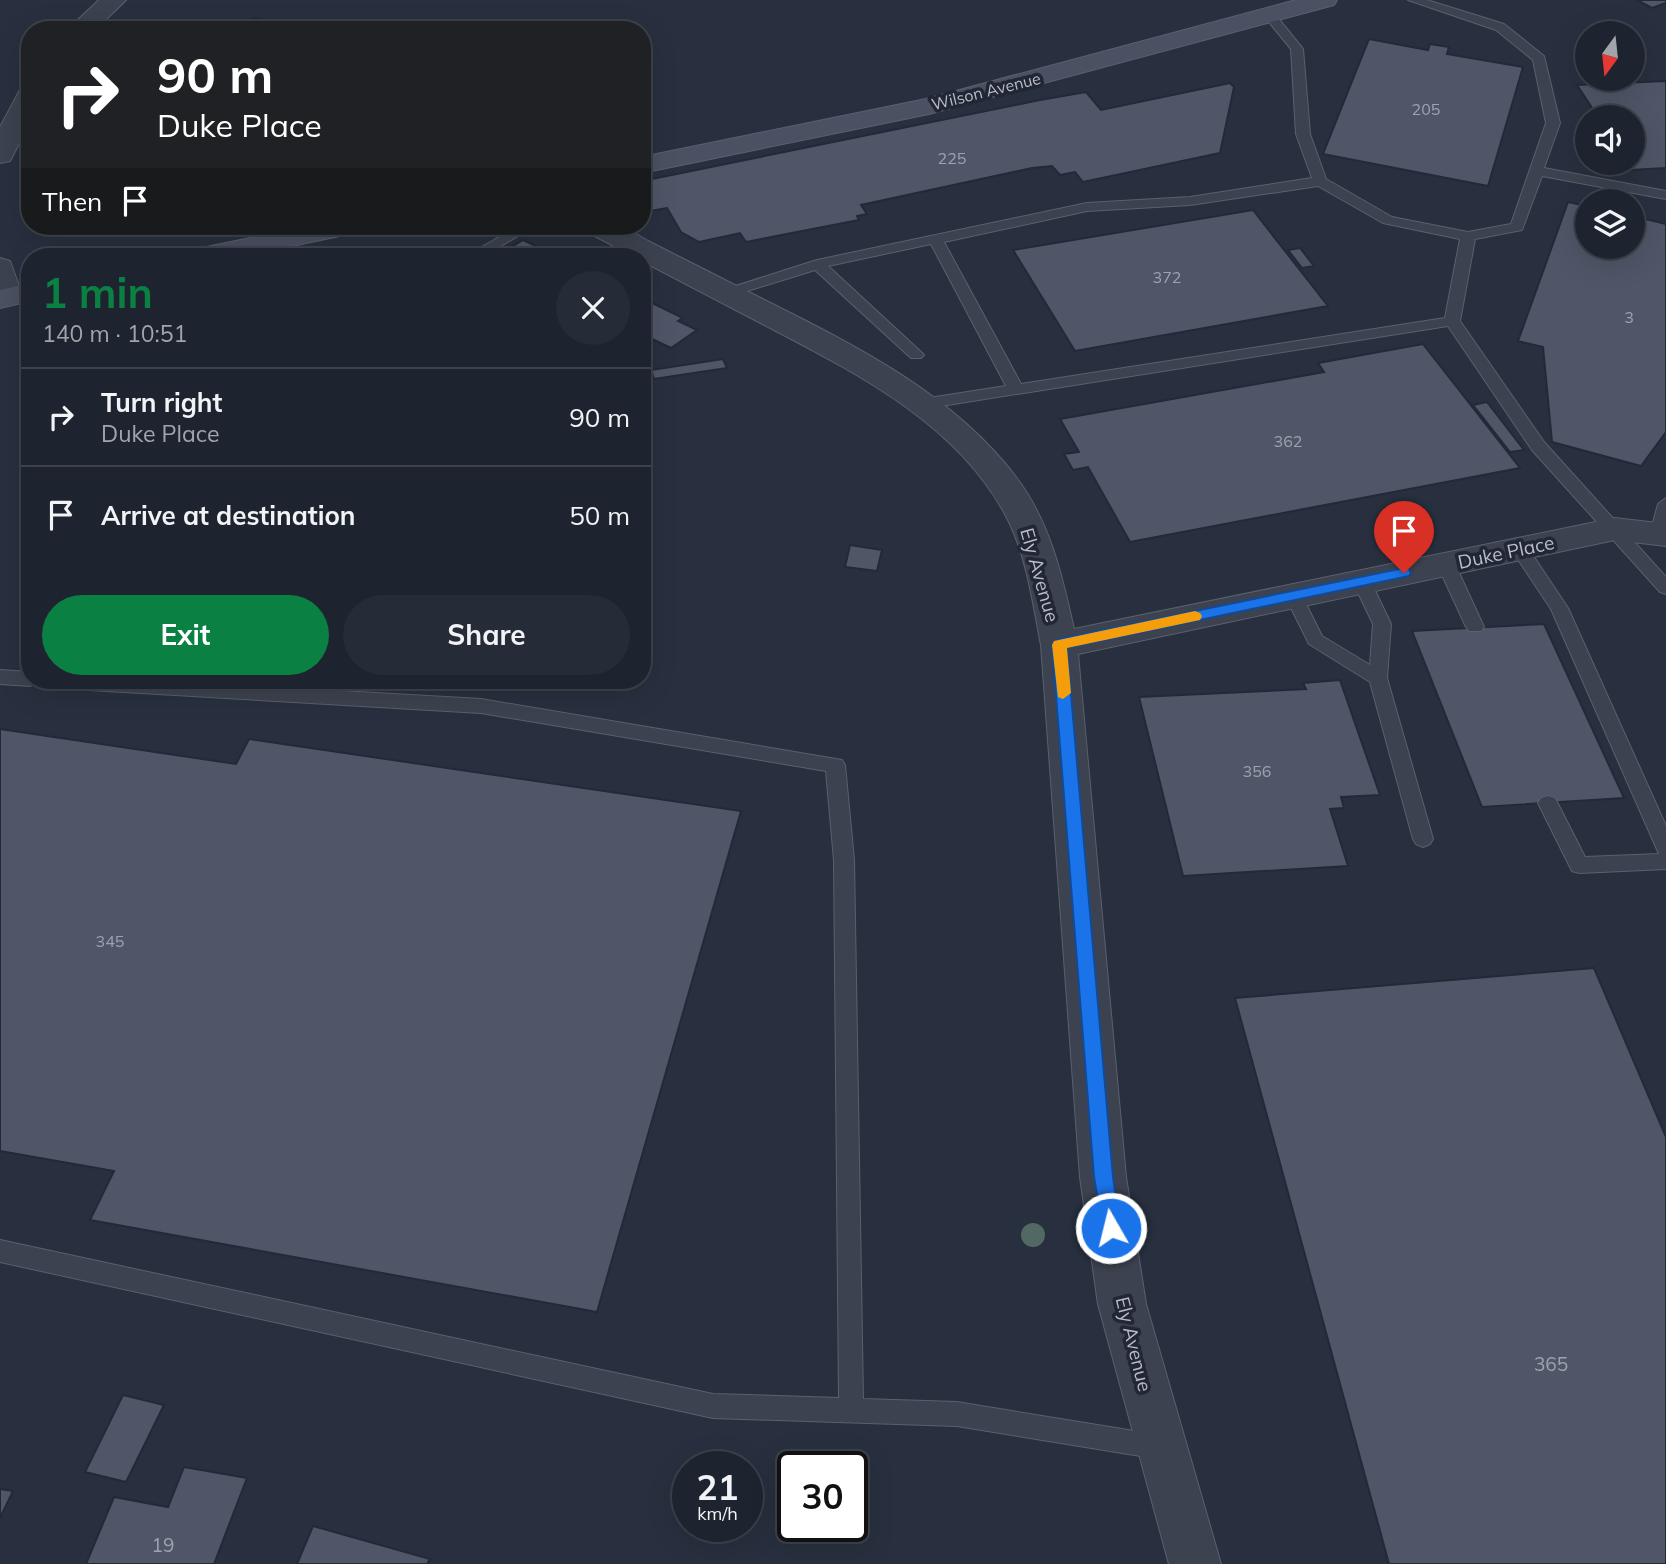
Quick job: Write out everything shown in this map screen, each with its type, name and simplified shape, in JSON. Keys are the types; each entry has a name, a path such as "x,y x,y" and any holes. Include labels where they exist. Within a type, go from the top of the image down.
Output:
{"main road":[{"name":"Wilson Avenue","path":"651,163 929,106 1325,0"},
{"path":"241,248 305,235"}],"street":[{"path":"90,21 114,0"},
{"path":"0,155 21,112"},
{"name":"Ely Avenue","path":"615,235 640,248"},
{"name":"Ely Avenue","path":"651,253 862,363 922,404 987,461 1026,522 1045,582 1059,645 1103,1177 1122,1304 1160,1448 1195,1564"},
{"path":"0,267 13,296"},
{"name":"Duke Place","path":"1059,645 1615,529 1664,524"}],"lane":[{"path":"1270,16 1297,49 1303,135 1321,181 1388,220 1468,236 1517,227 1553,124 1539,59 1500,27 1414,0"},
{"path":"1538,171 1666,195"},
{"path":"729,293 817,264 1087,207 1190,201 1321,181"},
{"path":"488,248 512,235"},
{"path":"1468,236 1452,321 1538,446 1666,588"},
{"path":"935,238 1016,389"},
{"path":"817,264 916,355"},
{"path":"922,404 1452,321"},
{"path":"1520,549 1559,608 1666,848"},
{"path":"1446,564 1475,627"},
{"path":"1362,582 1382,624 1378,678 1423,839"},
{"path":"1294,596 1315,640 1378,678"},
{"path":"0,677 21,678"},
{"path":"191,689 481,706 835,765 844,860 850,1412"},
{"path":"1548,803 1579,865 1666,861"},
{"path":"0,1251 713,1406 957,1414 1160,1448"}],"building":[{"path":"1637,0 1666,0 1666,3 1652,8"},
{"path":"1369,39 1428,50 1430,44 1449,47 1447,54 1523,67 1488,186 1323,154"},
{"path":"1666,81 1666,168 1645,169 1645,105 1590,105 1581,91 1645,91 1645,82"},
{"path":"1230,83 1234,87 1220,153 1083,182 1075,172 1060,175 1052,166 1032,168 861,205 867,214 857,216 859,220 746,242 740,233 699,242 681,232 667,208 651,211 651,179 1086,92 1101,110"},
{"path":"1568,202 1575,203 1575,259 1645,259 1645,219 1666,224 1666,432 1641,466 1552,442 1543,347 1518,341"},
{"path":"1253,210 1328,306 1075,351 1013,250"},
{"path":"523,240 540,248 510,248"},
{"path":"1300,248 1314,266 1302,268 1288,250"},
{"path":"651,302 683,318 678,321 697,330 671,348 652,339"},
{"path":"1423,344 1520,468 1130,542 1088,467 1073,470 1064,454 1079,452 1060,419 1324,372 1318,363"},
{"path":"723,359 727,368 654,379 651,370"},
{"path":"1487,402 1524,450 1510,452 1473,405"},
{"path":"850,545 882,550 877,571 845,567"},
{"path":"1544,624 1624,798 1482,807 1412,631"},
{"path":"1340,680 1380,795 1341,797 1344,808 1330,809 1348,866 1183,876 1139,697 1306,689 1303,683"},
{"path":"0,729 236,764 249,739 741,811 597,1312 90,1220 114,1171 0,1151"},
{"path":"1594,968 1666,1137 1666,1564 1389,1564 1235,998"},
{"path":"123,1395 164,1405 126,1482 85,1472"},
{"path":"184,1467 247,1478 214,1564 86,1564 114,1497 168,1507"},
{"path":"0,1489 13,1491 0,1518"},
{"path":"313,1526 430,1559 427,1564 297,1564"}],"slow traffic":[{"path":"1063,693 1059,645 1195,616"}],"route":[{"path":"1111,1228 1103,1177 1059,645 1404,573"}]}
